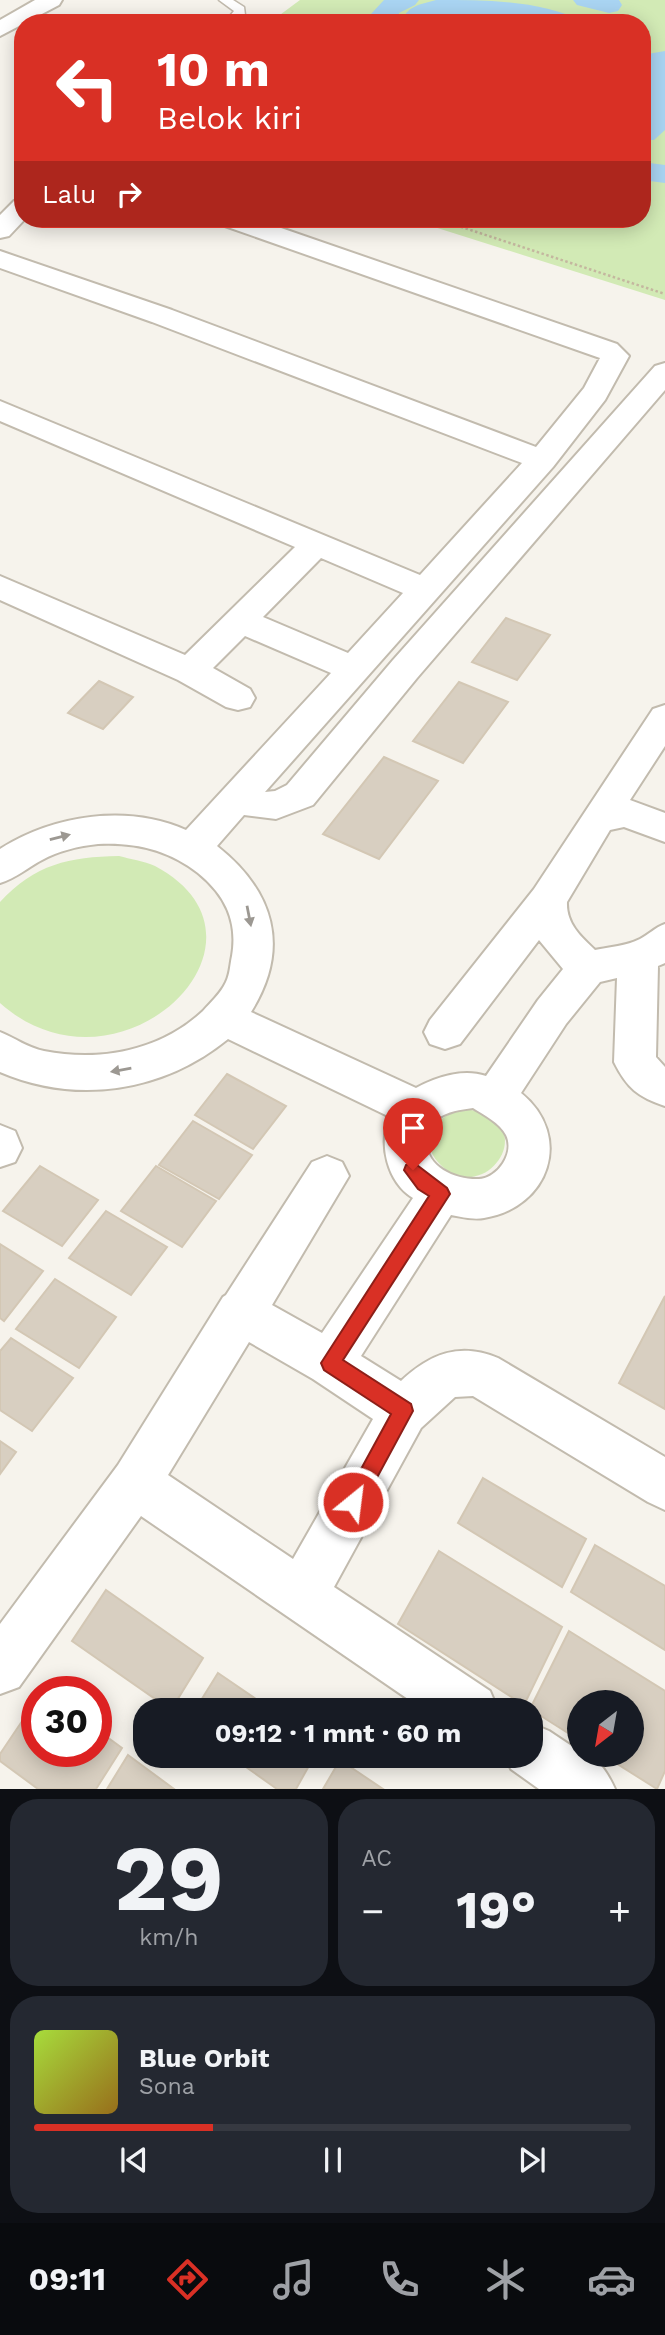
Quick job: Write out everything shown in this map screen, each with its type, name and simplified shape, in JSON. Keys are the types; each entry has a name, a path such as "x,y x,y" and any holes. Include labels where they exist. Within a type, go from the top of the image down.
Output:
{"street":[{"path":"26,14 51,0"},
{"path":"0,230 14,215"},
{"path":"193,848 239,800 541,460 593,394 614,362 615,356 607,350 257,228"},
{"path":"0,259 162,316 541,460"},
{"path":"239,800 268,808 284,804 300,795 405,669 665,372"},
{"path":"0,410 424,589"},
{"path":"190,671 317,543"},
{"path":"0,587 190,671 237,698"},
{"path":"240,621 354,668"},
{"path":"445,1032 548,900 598,818 665,718"},
{"path":"598,818 626,813 665,828"},
{"path":"0,868 13,858 47,841 85,831 123,829 148,833 193,848 226,873 247,905 254,942 247,981 223,1018 188,1047 144,1066 95,1075 47,1070 1,1054"},
{"path":"548,900 547,913 551,925 570,951 587,968"},
{"path":"495,1097 552,1013 587,968 652,949 635,1062 652,1082 665,1088"},
{"path":"223,1018 417,1109"},
{"path":"474,1090 495,1097 510,1107 522,1121 529,1137 525,1170 513,1184 499,1194 480,1200 441,1194 413,1170 406,1154 404,1138 408,1123 417,1109 433,1097 453,1091 474,1090"},
{"path":"0,1668 135,1482 239,1312 327,1176"},
{"path":"330,1363 441,1194"},
{"path":"239,1312 330,1363 404,1411"},
{"path":"302,1594 404,1411 438,1379 468,1370 475,1372 665,1485"},
{"path":"135,1482 454,1698"},
{"path":"543,1759 587,1789"}],"lane":[{"path":"225,0 240,10 239,14"}],"path":[{"path":"464,228 665,294"}],"green space":[{"path":"300,0 665,0 665,300 437,228 651,228 651,14 281,14"},
{"path":"119,856 155,866 193,897 206,934 198,970 174,1002 138,1026 94,1037 47,1031 0,1003 0,902 26,879 54,865 84,858"},
{"path":"466,1109 490,1117 502,1130 505,1145 499,1159 488,1171 472,1177 455,1174 437,1161 429,1142 430,1134 440,1120"}],"water":[{"path":"436,0 495,1 566,14 406,14 410,9"},
{"path":"665,51 665,130 654,140 651,140 651,53"}],"building":[{"path":"506,618 550,635 517,680 472,662"},
{"path":"99,681 133,697 103,729 68,713"},
{"path":"459,682 508,702 463,763 413,741"},
{"path":"384,757 438,781 379,859 323,834"},
{"path":"227,1074 286,1106 253,1149 195,1115"},
{"path":"193,1121 252,1155 219,1199 159,1165"},
{"path":"40,1166 98,1200 62,1246 3,1211"},
{"path":"156,1166 216,1201 182,1247 121,1211"},
{"path":"106,1211 167,1247 131,1295 69,1258"},
{"path":"0,1244 43,1271 4,1321 0,1318"},
{"path":"55,1279 116,1317 79,1368 16,1329"},
{"path":"665,1296 665,1409 619,1383"},
{"path":"11,1338 73,1378 32,1431 0,1410 0,1351"},
{"path":"0,1441 16,1452 0,1474"},
{"path":"483,1478 586,1539 562,1587 458,1523"},
{"path":"595,1545 665,1586 665,1650 571,1592"},
{"path":"439,1551 562,1627 527,1698 513,1698 398,1624"},
{"path":"106,1590 203,1658 178,1698 154,1698 72,1641"},
{"path":"569,1631 665,1691 665,1771 657,1789 624,1768 644,1768 644,1690 567,1690 567,1732 543,1717 543,1698 536,1698"},
{"path":"218,1673 254,1698 202,1698"},
{"path":"21,1723 21,1767 110,1767 96,1789 38,1789 0,1761 0,1754"},
{"path":"112,1741 122,1748 112,1764"},
{"path":"128,1755 133,1759 133,1768 146,1768 174,1789 107,1789"},
{"path":"247,1768 308,1768 296,1789 277,1789"},
{"path":"335,1768 352,1768 383,1789 323,1789"}],"waterway":[{"path":"384,14 390,7 406,0"},
{"path":"586,0 609,5"},
{"path":"651,172 665,174"}],"route":[{"path":"353,1502 404,1411 330,1363 441,1194 413,1170"}]}
